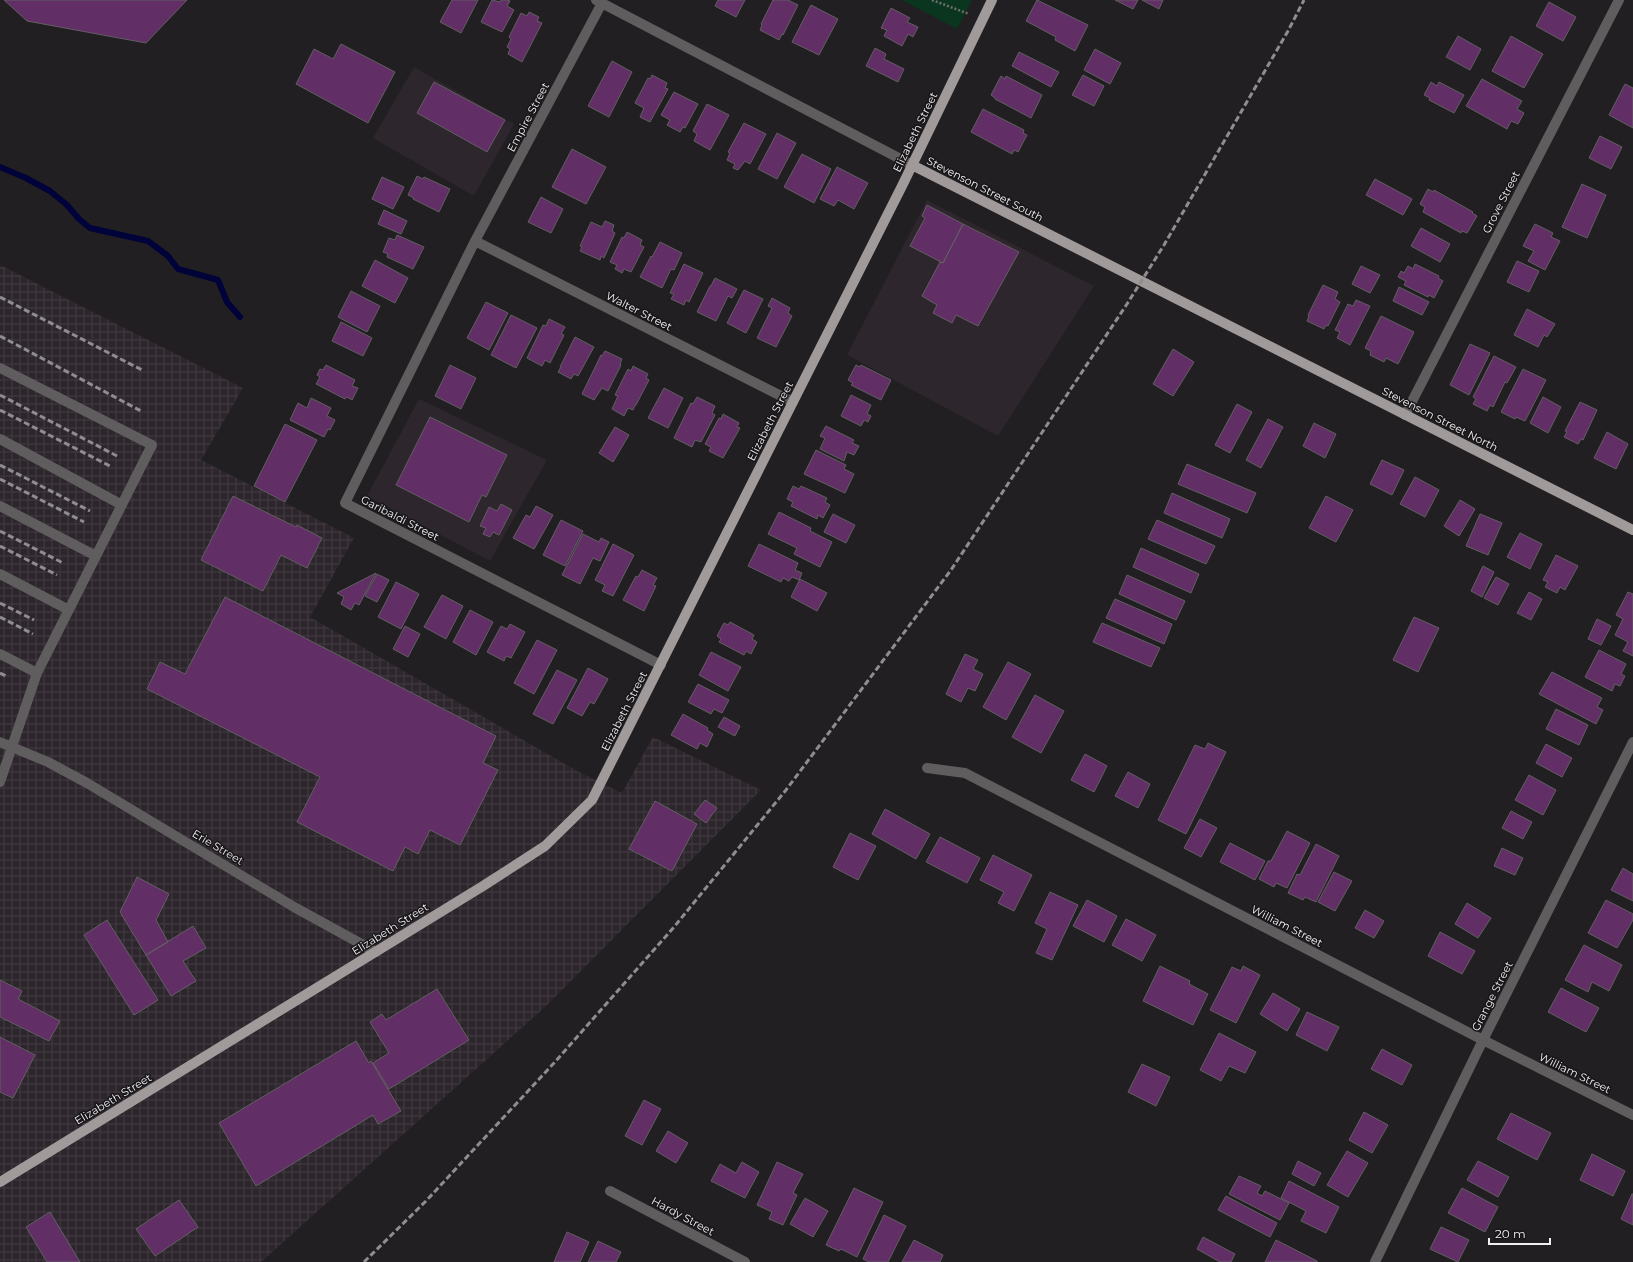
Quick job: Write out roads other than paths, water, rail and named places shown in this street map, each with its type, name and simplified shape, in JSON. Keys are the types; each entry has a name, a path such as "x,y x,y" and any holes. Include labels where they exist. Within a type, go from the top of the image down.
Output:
{"main road":[{"name":"Elizabeth Street","path":"0,1182 376,952 545,846 592,800 912,165 992,0"},
{"name":"Stevenson Street South","path":"912,165 1237,329"},
{"name":"Stevenson Street North","path":"1237,329 1633,530"}],"street":[{"name":"Grove Street","path":"1405,415 1619,0"},
{"name":"Stevenson Street South","path":"599,2 912,165"},
{"name":"Empire Street","path":"475,241 599,2"},
{"name":"Walter Street","path":"475,241 793,402"},
{"name":"Garibaldi Street","path":"475,241 345,503 661,665"},
{"path":"0,368 152,445 37,673 13,748 0,782"},
{"path":"0,439 122,505"},
{"path":"0,506 96,556"},
{"path":"0,574 69,610"},
{"path":"0,654 37,673"},
{"name":"Erie Street","path":"0,742 48,762 87,783 294,907 376,952"},
{"name":"Grange Street","path":"1375,1262 1483,1040 1633,742"},
{"name":"William Street","path":"927,768 965,773 1483,1040 1633,1115"},
{"name":"Hardy Street","path":"610,1191 745,1262"}],"waterway":[{"path":"0,167 26,178 50,191 67,205 79,219 90,228 148,241 168,256 178,269 218,280 227,302 240,317"}],"railway":[{"path":"364,1262 426,1201 554,1063 674,927 786,790 951,570 1127,304 1164,245 1288,31 1304,0"},
{"path":"0,297 142,370"},
{"path":"0,336 141,411"},
{"path":"0,395 119,457"},
{"path":"0,410 112,467"},
{"path":"0,465 90,511"},
{"path":"0,479 84,522"},
{"path":"0,531 63,563"},
{"path":"0,546 57,575"},
{"path":"0,603 34,620"},
{"path":"0,617 33,634"},
{"path":"0,673 6,676"}]}
